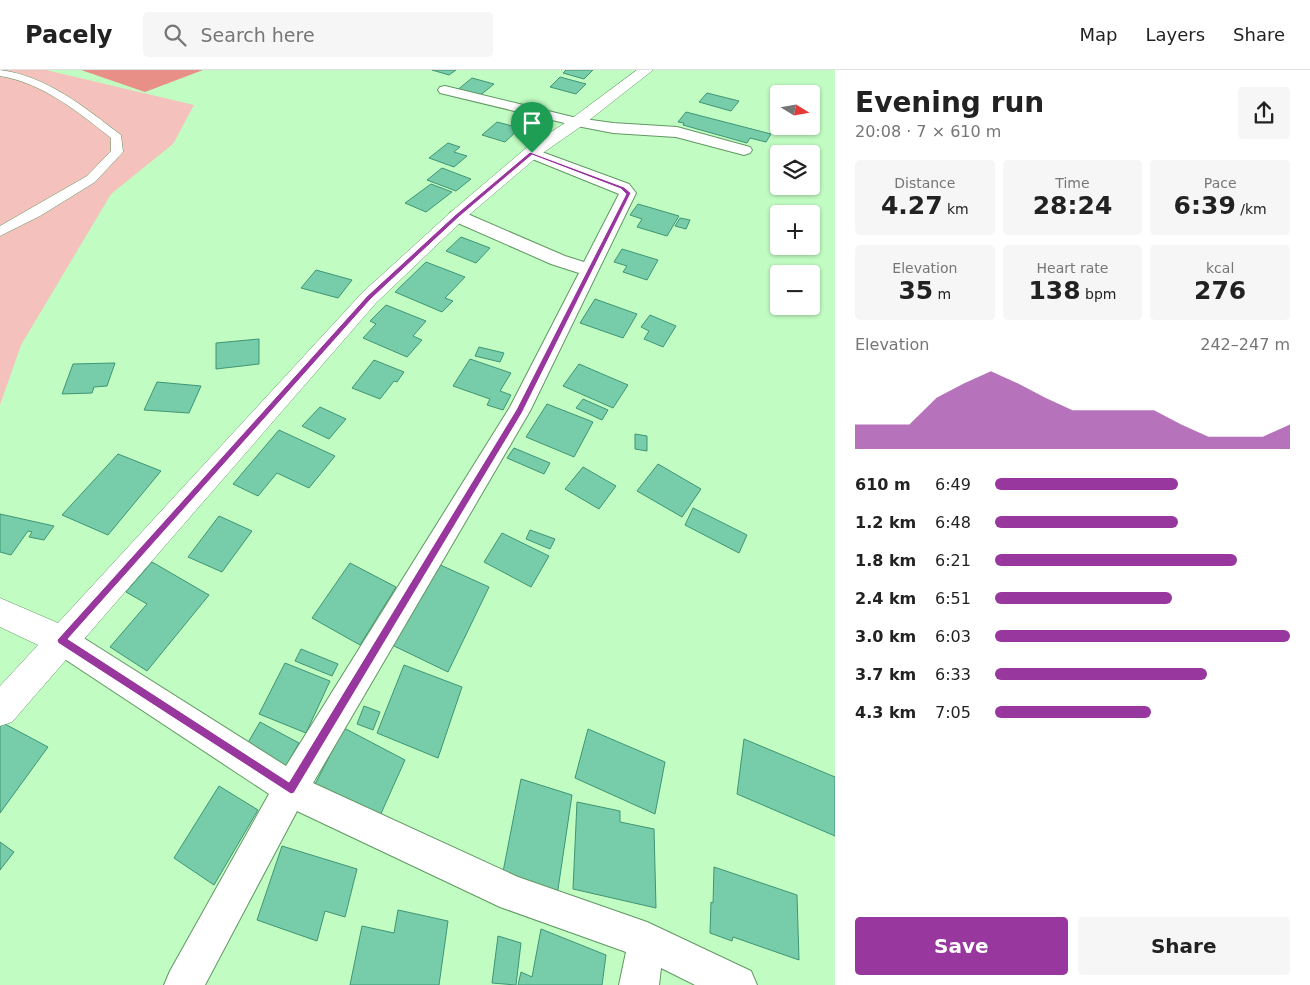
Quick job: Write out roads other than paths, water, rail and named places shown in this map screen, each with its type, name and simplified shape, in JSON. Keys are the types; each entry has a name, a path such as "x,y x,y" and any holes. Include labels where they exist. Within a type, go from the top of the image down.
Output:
{"street":[{"path":"0,710 369,298 457,216 532,153 646,70"},
{"path":"0,74 30,80 95,120 117,137 117,152 91,179 0,232"},
{"path":"445,90 577,122 613,128 677,132 744,150"},
{"path":"184,985 291,789 519,411 628,193 622,188 532,153"},
{"path":"457,216 550,257 590,270"},
{"path":"0,612 61,640 291,789 392,839 513,894 647,941 737,985"},
{"path":"640,985 647,941"}]}
